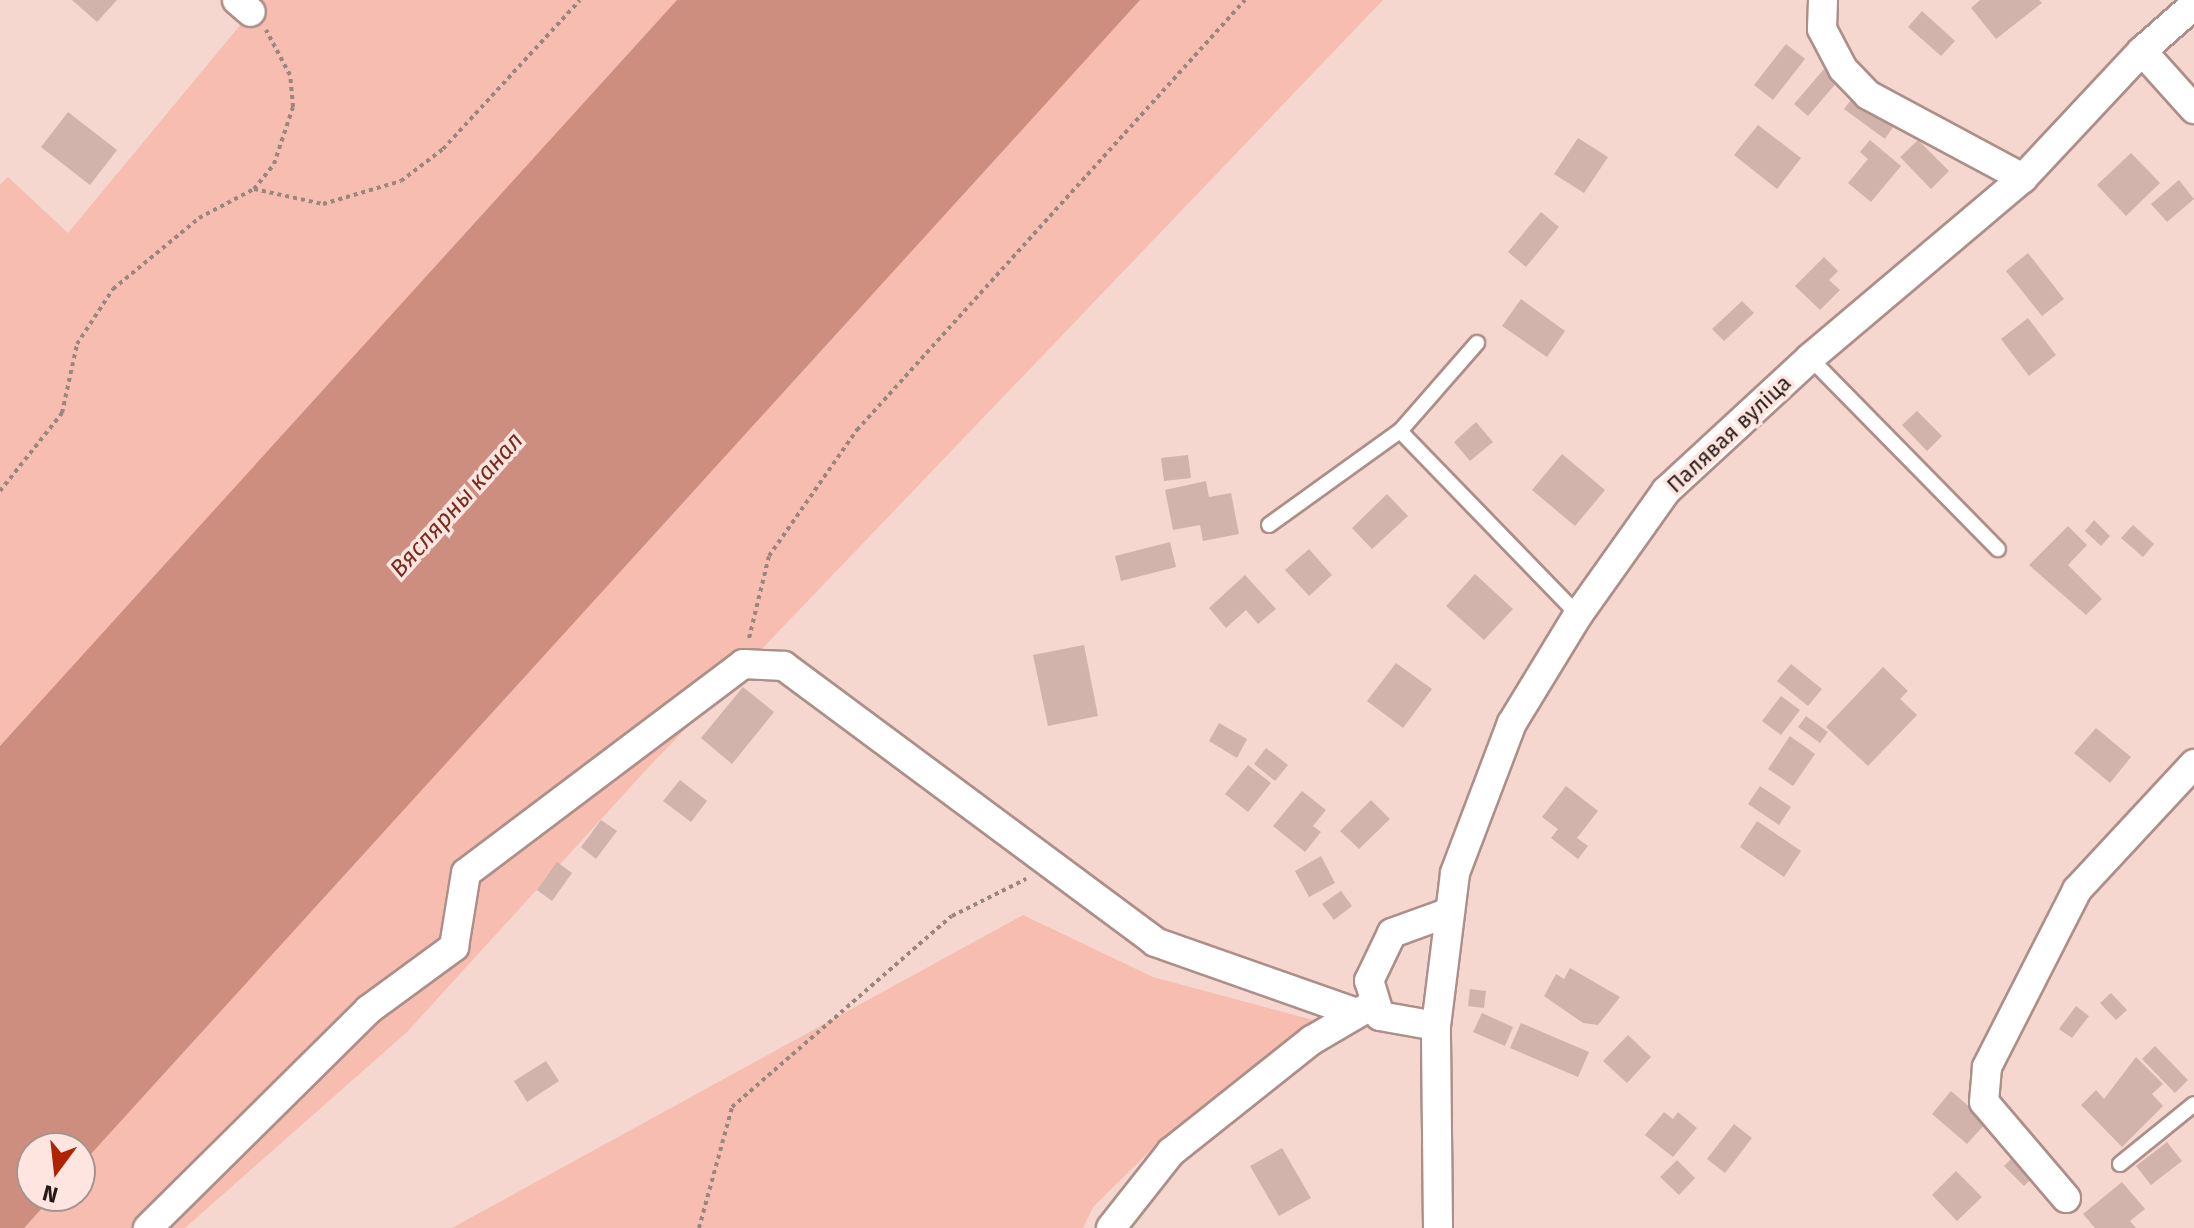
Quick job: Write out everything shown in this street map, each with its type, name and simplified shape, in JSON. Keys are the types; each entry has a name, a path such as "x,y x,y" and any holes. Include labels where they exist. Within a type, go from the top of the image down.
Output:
{"street":[{"path":"1823,0 1822,29 1843,69 1868,95 2023,178"},
{"name":"Палявая вуліца","path":"1438,1228 1436,1026 1447,913 1473,819 1512,723 1578,615 1666,491 1810,358 2023,178 2142,51 2194,5"},
{"path":"2142,51 2194,109"},
{"path":"148,1228 368,1010 454,947 466,873 743,664 784,666 1049,867 1155,942 1380,1016 1436,1026"},
{"path":"2066,1198 1984,1102 1987,1067 2077,890 2194,764"},
{"path":"1111,1228 1171,1152 1363,1009 1369,981 1392,933 1447,913"}],"lane":[{"path":"1269,525 1400,431 1477,343"},
{"path":"1810,358 1998,549"},
{"path":"1400,431 1578,615"},
{"path":"2120,1164 2194,1104"}],"path":[{"path":"254,189 323,204 401,181 443,149 580,0"},
{"path":"743,664 769,556 857,430 1245,0"},
{"path":"0,491 62,413 77,344 113,289 199,218 254,189 274,164 293,107 290,75 277,45 244,6"},
{"path":"699,1228 732,1107 952,916 1049,867"}],"shaded area":[{"path":"261,0 1383,0 646,770 407,1032 185,1228 0,1228 0,185 8,177 68,233"},
{"path":"1023,915 1153,977 1313,1020 1161,1140 1093,1207 1083,1228 452,1228"}],"water":[{"name":"Вяслярны канал","path":"677,0 1140,0 96,1148 96,1132 16,1132 16,1212 38,1212 24,1228 0,1228 0,746"}],"building":[{"path":"72,0 117,0 97,22"},
{"path":"1980,0 2039,0 2042,3 1996,39 1971,8"},
{"path":"1922,11 1955,41 1941,56 1908,27"},
{"path":"1786,44 1805,59 1773,100 1754,85"},
{"path":"1824,69 1838,81 1808,116 1794,104"},
{"path":"1857,92 1897,121 1885,139 1844,109"},
{"path":"68,112 117,150 90,185 41,147"},
{"path":"1758,125 1801,158 1777,189 1734,155"},
{"path":"1578,138 1608,157 1584,193 1554,174"},
{"path":"1870,140 1901,166 1871,202 1848,183 1868,159 1860,152"},
{"path":"1918,140 1949,171 1931,189 1900,157"},
{"path":"2131,153 2160,183 2126,216 2097,185"},
{"path":"2179,180 2194,199 2167,222 2151,204"},
{"path":"1541,212 1559,227 1526,267 1508,252"},
{"path":"2028,253 2064,299 2042,316 2006,271"},
{"path":"1824,257 1838,271 1829,280 1840,290 1820,310 1795,286"},
{"path":"1521,299 1565,331 1547,357 1502,326"},
{"path":"1742,301 1754,313 1724,341 1712,329"},
{"path":"2028,318 2056,355 2029,376 2001,339"},
{"path":"1917,411 1942,436 1927,451 1902,425"},
{"path":"1476,422 1493,442 1470,461 1454,442"},
{"path":"1562,454 1605,490 1575,526 1532,490"},
{"path":"1188,455 1191,478 1164,481 1161,458"},
{"path":"1206,481 1209,497 1231,493 1239,534 1203,541 1200,525 1173,530 1165,490"},
{"path":"1387,494 1408,516 1372,549 1352,528"},
{"path":"2094,520 2110,536 2101,546 2085,531"},
{"path":"2133,525 2154,544 2143,557 2121,538"},
{"path":"2068,526 2087,545 2068,565 2102,599 2086,615 2029,565"},
{"path":"1170,542 1176,567 1121,581 1115,556"},
{"path":"1309,549 1332,575 1309,596 1285,570"},
{"path":"1475,574 1513,609 1484,640 1446,606"},
{"path":"1245,575 1276,609 1258,624 1246,610 1226,628 1209,608"},
{"path":"1084,645 1098,716 1048,726 1033,655"},
{"path":"1396,663 1432,689 1403,728 1367,701"},
{"path":"1791,664 1822,689 1808,706 1777,681"},
{"path":"1883,667 1908,691 1900,699 1917,715 1868,766 1826,727"},
{"path":"743,687 774,712 732,764 701,738"},
{"path":"1781,696 1800,710 1781,735 1762,721"},
{"path":"1806,716 1828,732 1820,743 1798,727"},
{"path":"1219,723 1247,739 1237,758 1209,741"},
{"path":"2096,728 2131,757 2110,783 2074,753"},
{"path":"1790,736 1815,754 1793,786 1768,769"},
{"path":"1266,748 1288,765 1275,781 1254,764"},
{"path":"1248,765 1271,783 1248,812 1225,794"},
{"path":"680,780 707,801 691,822 663,801"},
{"path":"1566,786 1598,811 1577,838 1588,846 1578,859 1551,838 1558,829 1542,817"},
{"path":"1760,786 1791,807 1779,825 1748,804"},
{"path":"1302,791 1326,810 1313,826 1321,832 1305,852 1273,826"},
{"path":"1371,800 1390,819 1359,849 1340,831"},
{"path":"601,820 617,831 596,859 581,847"},
{"path":"1757,821 1801,851 1784,877 1740,847"},
{"path":"1321,856 1335,883 1309,897 1295,871"},
{"path":"557,862 572,873 552,901 537,890"},
{"path":"1341,891 1352,906 1334,920 1322,904"},
{"path":"1570,968 1620,997 1598,1025 1583,1023 1544,996 1556,974 1564,979"},
{"path":"1470,989 1486,991 1484,1008 1468,1006"},
{"path":"2111,993 2127,1010 2116,1020 2100,1003"},
{"path":"2076,1006 2089,1016 2072,1038 2059,1029"},
{"path":"1482,1013 1513,1027 1505,1046 1473,1032"},
{"path":"1521,1023 1589,1052 1578,1077 1510,1048"},
{"path":"1628,1035 1651,1057 1627,1083 1603,1061"},
{"path":"2155,1046 2188,1080 2175,1093 2142,1059"},
{"path":"2136,1057 2163,1084 2152,1094 2163,1106 2122,1147 2081,1105 2096,1090 2104,1099"},
{"path":"546,1061 559,1081 527,1102 514,1081"},
{"path":"1951,1091 1987,1122 1967,1144 1932,1114"},
{"path":"1664,1112 1673,1119 1678,1112 1697,1128 1673,1157 1645,1135"},
{"path":"1734,1124 1752,1138 1725,1173 1707,1159"},
{"path":"2167,1142 2182,1161 2151,1185 2136,1166"},
{"path":"1282,1148 1311,1198 1279,1216 1250,1166"},
{"path":"2018,1152 2038,1172 2024,1186 2004,1166"},
{"path":"1677,1160 1695,1178 1679,1195 1660,1177"},
{"path":"1956,1171 1982,1197 1957,1221 1932,1195"},
{"path":"2122,1182 2145,1209 2130,1221 2136,1228 2095,1228 2083,1214"}]}
